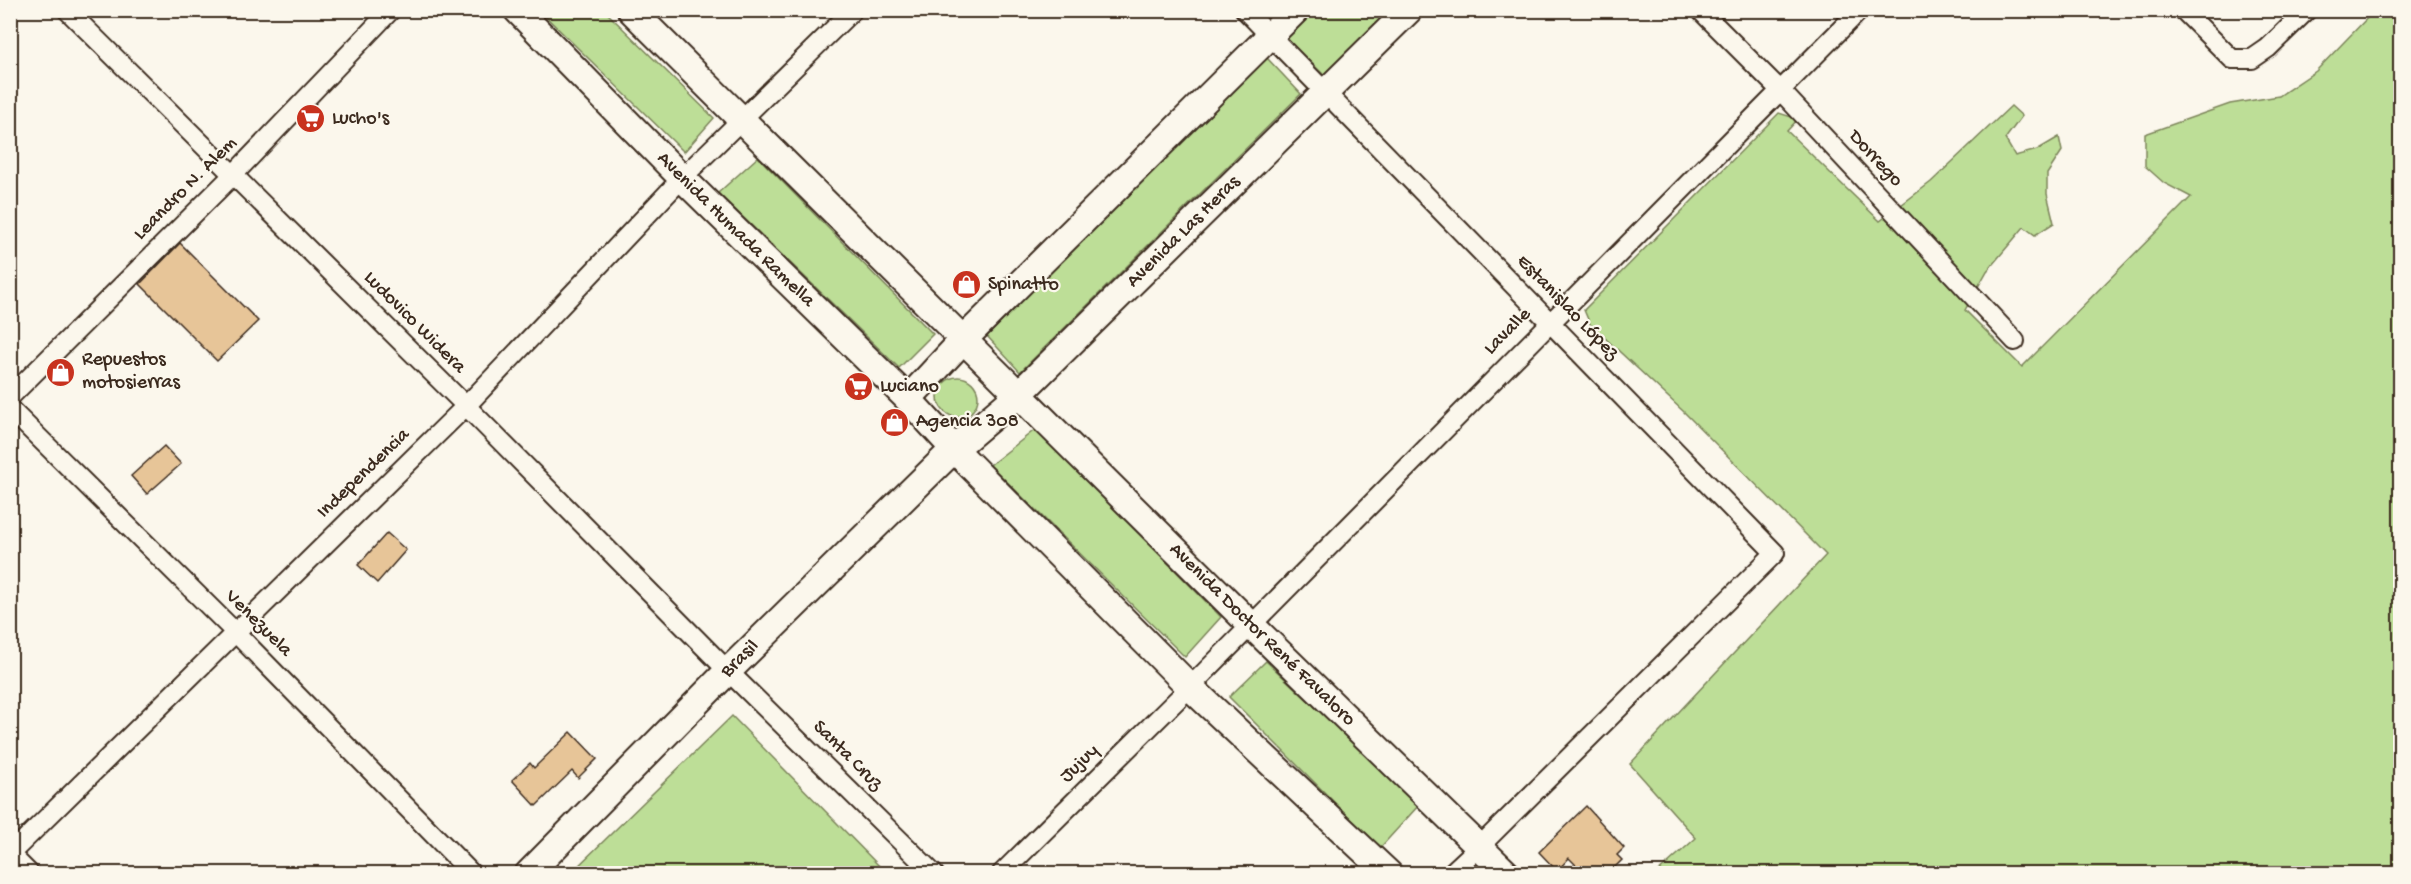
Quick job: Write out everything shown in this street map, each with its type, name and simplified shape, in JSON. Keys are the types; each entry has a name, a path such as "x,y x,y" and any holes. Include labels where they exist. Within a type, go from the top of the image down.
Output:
{"main road":[{"name":"Avenida Humada Ramella","path":"517,10 682,177 908,399 954,449"},
{"path":"631,10 1018,395"},
{"path":"908,399 964,339 1296,10"},
{"name":"Avenida Las Heras","path":"954,449 1018,395 1409,10"},
{"name":"Avenida Doctor René Favaloro","path":"1018,395 1251,625 1508,873"},
{"path":"954,449 1190,687 1377,869"},
{"name":"Brasil","path":"528,873 728,671 954,449"}],"street":[{"name":"Ludovico Widera","path":"67,10 466,406 728,671"},
{"name":"Leandro N. Alem","path":"10,397 233,175 391,10"},
{"name":"Independencia","path":"10,854 466,406 682,177 853,10"},
{"name":"Estanislao López","path":"1245,10 1775,553 1480,846"},
{"name":"Dorrego","path":"1700,10 1780,90 2015,341"},
{"name":"Lavalle","path":"1190,687 1860,10"},
{"path":"2183,10 2232,59 2252,59 2268,48 2307,10"},
{"name":"Venezuela","path":"10,408 472,873"},
{"name":"Santa Cruz","path":"728,671 934,873"},
{"name":"Jujuy","path":"1001,873 1190,687"},
{"path":"1450,873 1480,846"},
{"path":"10,854 30,873"}],"green space":[{"path":"540,11 605,11 714,118 684,152"},
{"path":"1312,11 1389,11 1325,76 1285,37"},
{"path":"2374,11 2400,11 2400,873 1657,873 1696,838 1630,764 1826,555 1683,411 1590,324 1584,310 1779,113 1798,119 1787,131 1880,221 1931,182 2011,106 2022,116 2005,139 2015,156 2037,150 2059,137 2062,151 2047,174 2047,194 2054,223 2035,235 2024,227 1987,271 1965,310 2022,367 2191,197 2164,183 2145,166 2145,134 2230,104 2279,96 2316,71"},
{"path":"1267,58 1301,94 1020,372 987,336"},
{"path":"758,157 933,334 899,368 718,193"},
{"path":"958,377 972,383 978,397 972,411 958,417 944,411 938,397 944,383"},
{"path":"1036,429 1221,617 1185,657 990,465"},
{"path":"1266,661 1419,805 1380,848 1229,697"},
{"path":"732,716 886,873 571,873"}],"building":[{"path":"180,243 258,321 217,361 140,284"},
{"path":"164,446 181,464 147,494 131,476"},
{"path":"387,533 406,550 377,583 358,565"},
{"path":"571,732 597,759 578,778 572,771 536,806 512,780 530,763 534,768"},
{"path":"1586,806 1624,848 1617,855 1622,860 1609,873 1584,873 1569,858 1557,871 1539,852"}],"place":[{"name":"Lucho's","path":"311,119"},
{"name":"Spinatto","path":"967,285"},
{"name":"Repuestos motosierras","path":"61,372"},
{"name":"Luciano","path":"859,387"},
{"name":"Agencia 308","path":"895,422"}]}
